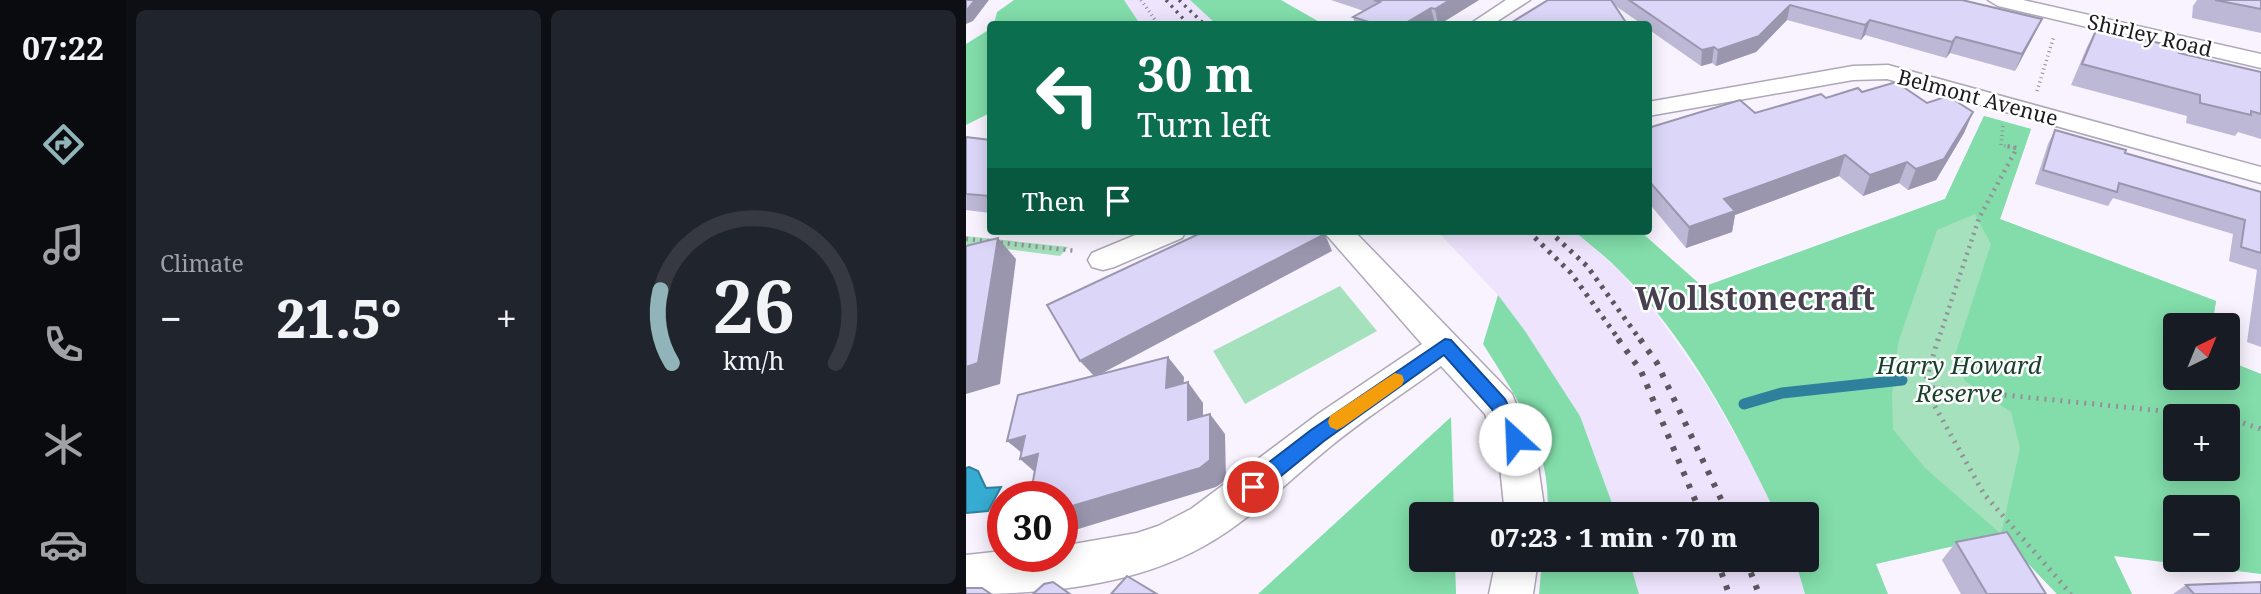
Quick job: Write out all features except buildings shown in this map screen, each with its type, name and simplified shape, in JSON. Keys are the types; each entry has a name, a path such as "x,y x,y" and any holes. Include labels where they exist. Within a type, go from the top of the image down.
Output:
{"street":[{"path":"1484,21 1520,0"},
{"name":"Shirley Road","path":"1998,0 2261,61"},
{"name":"Belmont Avenue","path":"1652,108 1869,71 1907,76 2261,175"},
{"path":"1103,260 1162,235"},
{"path":"1341,235 1499,405 1515,439 1523,478 1524,502"},
{"path":"966,576 1051,568 1135,553 1188,533 1231,504 1317,435 1445,345"},
{"path":"1511,594 1515,572"}],"path":[{"path":"1141,0 1156,21"},
{"path":"2031,111 2052,40"},
{"path":"2005,104 2001,145 2017,148 1979,218 1949,303 1924,387 1984,494 2071,594"},
{"path":"966,239 1071,249 1103,260"},
{"path":"1924,387 2163,411"},
{"path":"2240,422 2261,429"}],"shaded area":[{"path":"1124,0 1190,0 1213,21 1138,21"},
{"path":"1441,235 1579,235 1619,270 1659,317 1707,386 1770,502 1612,502 1580,416 1498,295"},
{"path":"1633,572 1799,572 1805,594 1639,594"}],"green space":[{"path":"1014,0 1124,0 1138,21 995,21 997,12"},
{"path":"1190,0 1281,0 1318,21 1213,21"},
{"path":"987,31 987,114 966,125 966,44"},
{"name":"Harry Howard Reserve","path":"1984,116 2031,129 2000,219 2216,301 2214,313 2163,313 2163,390 2240,390 2240,366 2261,374 2240,459 2240,404 2163,404 2163,481 2235,481 2231,495 2163,495 2163,509 2051,523 2057,594 2001,535 1875,564 1703,287 1945,199"},
{"name":"Harry Howard Reserve","path":"1984,116 2031,129 2000,219 2216,301 2214,313 2163,313 2163,390 2240,390 2240,366 2261,374 2261,574 2240,571 2240,495 2163,495 2163,562 2114,556 2132,594 2057,594 2001,535 1876,564 1888,594 1805,594 1799,572 1819,572 1819,502 1770,502 1744,449 1688,354 1644,296 1614,265 1579,235 1644,235 1703,287 1945,199","holes":["1975,214 1991,244 1954,358 1965,381 2011,412 2020,448 2001,534 1925,468 1893,429 1892,395 1898,343 1937,230"]},
{"path":"966,236 1068,247 1060,256 998,248 966,251"},
{"path":"1340,286 1377,331 1245,404 1213,351"},
{"path":"1498,295 1525,331 1580,416 1612,502 1547,502 1544,468 1530,425 1483,344"},
{"path":"1451,417 1454,502 1409,502 1409,572 1455,572 1456,594 1258,594"},
{"path":"1541,572 1633,572 1639,594 1539,594"}],"water":[{"path":"966,468 978,471 987,488 987,511 966,513"}],"waterway":[{"path":"1744,404 1782,393 1902,380"}],"railway":[{"path":"1166,0 1185,21"},
{"path":"1179,0 1201,21"},
{"path":"1532,235 1571,273 1620,341"},
{"path":"1553,235 1587,266 1641,341"},
{"path":"1618,339 1641,371 1696,502"},
{"path":"1640,339 1657,363 1722,502"},
{"path":"1721,572 1729,594"},
{"path":"1751,572 1759,594"}],"slow traffic":[{"path":"1337,422 1395,380"}],"district":[{"name":"Wollstonecraft","path":"1755,297"}],"route":[{"path":"1253,487 1317,435 1445,345 1499,405 1515,439"}]}
